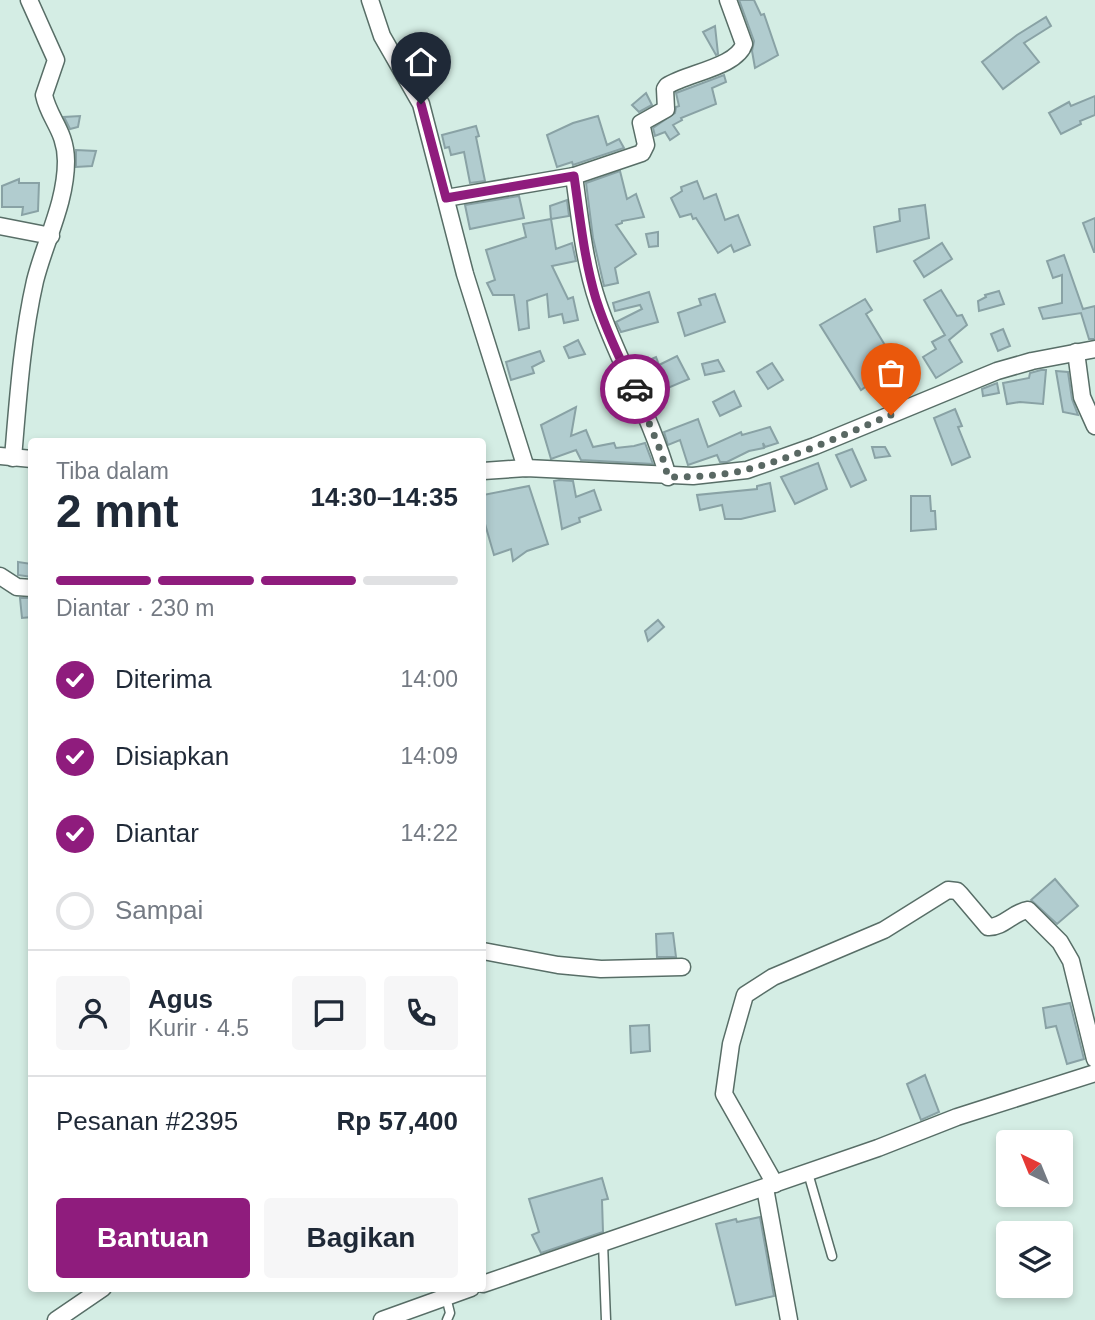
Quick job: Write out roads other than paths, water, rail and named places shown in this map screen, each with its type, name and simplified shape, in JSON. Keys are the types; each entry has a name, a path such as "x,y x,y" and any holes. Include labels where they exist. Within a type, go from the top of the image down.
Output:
{"street":[{"path":"28,459 7,457 35,281 51,236 61,197 66,161 62,135 45,100 47,84 56,60 29,0"},
{"path":"370,0 382,36 421,104 465,274 526,468"},
{"path":"446,198 574,176 642,153 646,145 640,125 666,109 667,86 730,60 741,52 744,44 728,0"},
{"path":"574,176 585,251 597,300 614,346 661,452 668,477"},
{"path":"0,226 51,236"},
{"path":"486,471 526,468 693,477 751,469 815,446 997,371 1095,349"},
{"path":"1076,352 1082,397 1095,426"},
{"path":"0,576 17,587 28,588"},
{"path":"789,1320 770,1186 724,1094 731,1044 745,995 773,977 884,930 948,890 960,894 988,927 995,927 1021,911 1028,910 1060,942 1071,961 1095,1059"},
{"path":"486,952 558,965 601,969 682,967"},
{"path":"486,1283 808,1173 957,1117 1095,1073"},
{"path":"55,1320 97,1292"},
{"path":"382,1320 460,1292"}],"lane":[{"path":"808,1173 832,1256"},
{"path":"603,1241 606,1320"},
{"path":"446,1297 450,1311 447,1320"}]}
